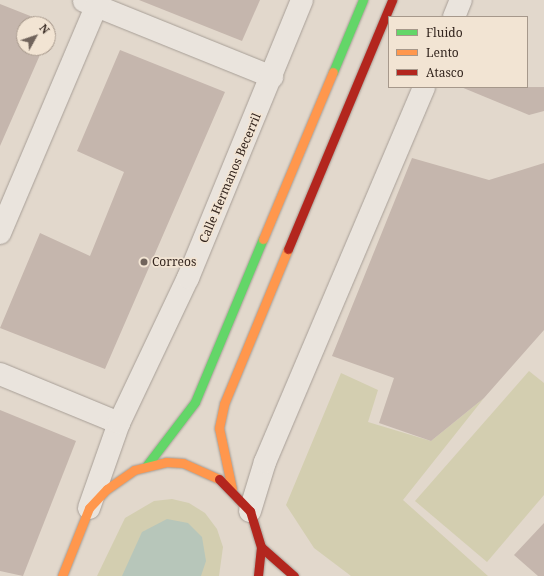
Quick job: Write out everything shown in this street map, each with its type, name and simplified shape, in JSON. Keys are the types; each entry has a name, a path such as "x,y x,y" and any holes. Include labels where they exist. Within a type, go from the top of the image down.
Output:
{"main road":[{"path":"147,465 195,402 363,0"},
{"path":"232,489 219,428 224,404 392,0"},
{"path":"62,576 88,508 116,482 147,465 166,462 200,468 232,489 250,511 261,547 258,576"},
{"path":"261,547 294,576"}],"street":[{"name":"Calle Hermanos Becerril","path":"88,508 119,423 188,278 272,77 302,0"},
{"path":"454,16 461,0"},
{"path":"0,233 93,2 272,77"},
{"path":"250,511 265,462 424,88"},
{"path":"0,374 119,423"}],"shaded area":[{"path":"529,371 544,383 544,495 487,562 415,501"},
{"path":"341,373 378,390 368,422 431,441 484,398 403,500 488,576 351,576 314,548 286,505"},
{"path":"172,499 189,503 205,513 217,529 223,547 219,576 97,576 125,518 154,501"},
{"path":"167,519 188,523 202,537 206,561 201,576 122,576 142,532"}],"building":[{"path":"139,0 260,0 242,41"},
{"path":"0,4 30,16 16,16 16,56 39,56 0,146"},
{"path":"120,50 225,92 105,369 0,328 40,233 90,256 124,172 77,151"},
{"path":"544,87 544,111 529,115 463,88"},
{"path":"412,158 489,180 544,163 544,330 484,398 431,441 379,423 394,378 332,356"},
{"path":"0,410 76,441 23,576 0,571"},
{"path":"544,523 544,576 538,576 514,555"}],"traffic: fast":[{"path":"333,72 363,0"},
{"path":"147,465 195,402 263,239"}],"traffic: slow":[{"path":"263,239 333,72"},
{"path":"232,489 219,428 224,404 288,249"},
{"path":"62,576 89,508 107,489 134,470 166,462 183,463 219,479"}],"traffic: jam":[{"path":"288,249 392,0"},
{"path":"219,479 250,511 261,547 258,576"},
{"path":"261,547 294,576"}],"place":[{"name":"Correos","path":"144,262"}]}
